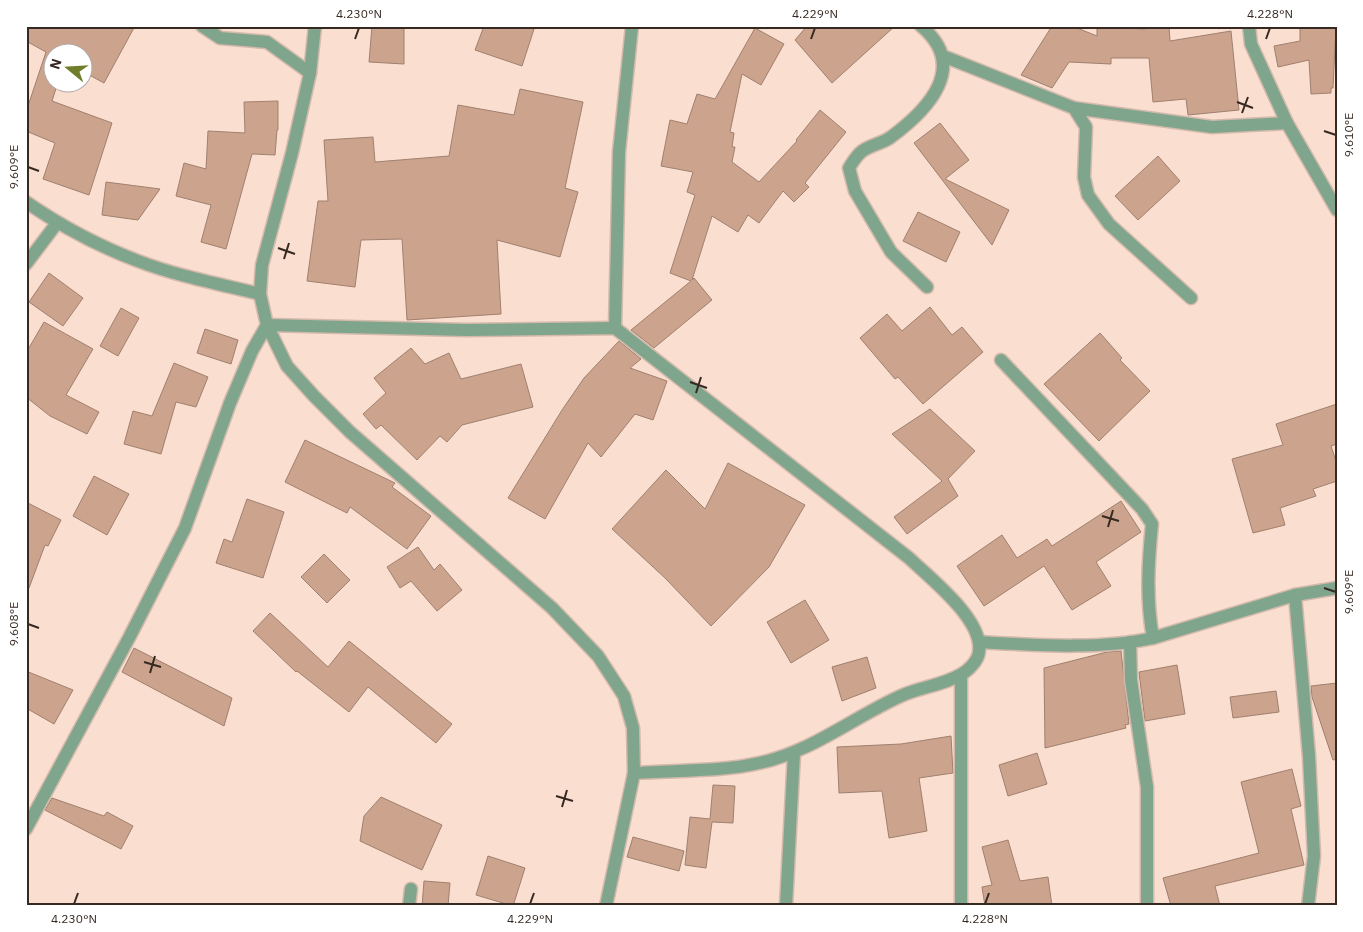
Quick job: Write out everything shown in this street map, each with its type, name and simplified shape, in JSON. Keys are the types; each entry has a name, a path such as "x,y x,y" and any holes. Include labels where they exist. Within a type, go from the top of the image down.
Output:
{"street":[{"path":"202,26 220,38 267,42 310,73"},
{"path":"315,26 310,73 262,265 260,294 267,325 287,366 314,396 350,432 552,608 598,656 624,696 633,728 634,773 606,906"},
{"path":"615,328 619,152 632,26"},
{"path":"921,26 938,45 943,56 944,70 934,96 911,121 890,139 861,152 849,168 855,192 891,252 927,287"},
{"path":"1249,26 1251,44 1287,123 1337,210"},
{"path":"943,56 1074,108 1212,127 1287,123"},
{"path":"1074,108 1086,127 1084,177 1088,195 1109,224 1191,298"},
{"path":"26,202 57,223 138,261 260,294"},
{"path":"26,264 57,223"},
{"path":"267,325 466,330 615,328 909,558 940,586 976,628 980,642 976,659 962,675 904,694 794,753 759,764 634,773"},
{"path":"26,829 143,612 185,528 230,403 252,351 267,325"},
{"path":"1001,360 1142,509 1152,524 1147,579 1148,612 1153,638"},
{"path":"980,642 1042,646 1130,642 1153,638 1295,595 1337,588"},
{"path":"1295,595 1309,756 1314,856 1308,906"},
{"path":"1130,642 1131,680 1147,787 1147,906"},
{"path":"961,906 963,865 962,675"},
{"path":"786,906 794,753"},
{"path":"409,906 412,889"}],"building":[{"path":"26,26 135,26 104,83 92,76 92,42 42,42 42,50 26,41"},
{"path":"372,26 404,26 404,64 369,62"},
{"path":"484,26 535,26 522,66 475,50"},
{"path":"807,26 895,26 832,83 795,40"},
{"path":"1052,26 1072,26 1097,36 1097,27 1145,29 1144,26 1169,26 1170,41 1231,31 1239,110 1188,115 1186,99 1153,102 1149,58 1111,58 1111,64 1069,62 1052,88 1021,75"},
{"path":"1300,26 1336,26 1333,88 1331,88 1331,93 1311,94 1309,60 1278,67 1274,46 1300,41"},
{"path":"755,28 784,44 761,85 742,74 730,132 734,133 732,147 735,147 732,162 759,182 797,141 820,110 846,132 805,183 809,187 794,202 783,191 759,223 748,215 738,232 712,216 692,280 694,278 712,300 654,348 631,330 691,281 670,273 695,195 687,192 693,172 661,166 670,120 687,124 697,94 715,99"},
{"path":"42,64 42,92 55,92 52,101 112,123 89,195 43,179 55,143 26,131 26,112"},
{"path":"520,89 583,102 565,188 578,192 560,257 497,240 501,314 407,320 402,239 361,240 355,287 307,281 318,201 328,201 324,140 373,137 375,162 449,156 458,105 514,115"},
{"path":"278,101 278,130 275,155 252,154 226,249 201,242 211,205 176,196 184,163 206,169 208,131 245,133 244,102"},
{"path":"940,123 969,160 945,179 1009,210 992,245 914,143"},
{"path":"1158,156 1180,181 1138,220 1115,196"},
{"path":"106,182 160,189 138,220 102,215"},
{"path":"918,212 960,232 946,262 903,241"},
{"path":"49,273 83,298 63,326 29,302"},
{"path":"930,307 952,335 962,327 983,352 923,404 898,377 895,379 860,338 887,314 902,331"},
{"path":"121,308 139,318 118,356 100,346"},
{"path":"44,322 93,349 66,395 99,412 87,434 50,416 26,397 26,353"},
{"path":"205,329 238,340 231,364 197,353"},
{"path":"1100,333 1122,358 1120,360 1150,391 1099,441 1044,384"},
{"path":"619,341 641,359 630,368 667,381 653,420 635,414 601,457 588,443 545,519 508,498 584,378"},
{"path":"411,348 425,364 449,353 461,379 521,364 533,407 462,425 447,442 440,436 417,460 381,425 376,429 363,414 386,393 374,378"},
{"path":"174,363 208,377 196,407 176,402 161,454 124,444 133,411 152,416"},
{"path":"1337,404 1337,444 1331,446 1337,464 1337,481 1313,489 1316,496 1280,508 1285,525 1253,533 1232,459 1283,445 1276,424"},
{"path":"930,409 975,451 948,479 958,496 907,534 894,517 942,481 892,434"},
{"path":"305,440 395,483 392,487 431,516 407,549 350,507 347,513 285,482"},
{"path":"728,463 805,505 769,567 711,626 665,578 612,529 666,470 705,509"},
{"path":"94,476 129,494 107,535 73,516"},
{"path":"247,499 284,512 263,578 216,563 224,539 232,542"},
{"path":"1121,501 1141,532 1096,562 1111,586 1072,610 1044,566 984,606 957,566 1002,535 1017,558 1047,539 1052,546"},
{"path":"26,502 61,520 48,546 45,545 29,588 26,588"},
{"path":"418,547 434,570 440,564 462,590 437,611 411,581 400,588 387,567"},
{"path":"324,554 350,580 327,603 301,577"},
{"path":"805,600 829,640 791,663 767,622"},
{"path":"270,613 328,667 349,641 452,724 436,743 368,687 349,712 296,672 253,631"},
{"path":"134,648 232,698 224,726 122,672"},
{"path":"1121,651 1129,724 1125,725 1126,728 1045,748 1044,668 1107,652"},
{"path":"867,657 876,688 842,701 832,667"},
{"path":"1177,665 1185,714 1145,721 1139,672"},
{"path":"26,671 73,690 54,724 26,708"},
{"path":"1337,683 1337,759 1333,760 1312,697 1311,686"},
{"path":"1276,691 1279,712 1233,718 1230,697"},
{"path":"951,736 953,773 919,778 927,831 889,838 882,791 839,793 837,747 901,744"},
{"path":"1037,753 1047,784 1008,796 999,765"},
{"path":"1292,769 1301,806 1291,809 1304,865 1215,886 1220,906 1171,906 1163,878 1259,853 1241,782"},
{"path":"713,785 735,786 733,823 712,822 706,868 685,865 690,817 710,819"},
{"path":"381,797 442,825 422,870 360,841 364,816"},
{"path":"52,798 104,816 107,812 133,826 121,849 45,810"},
{"path":"633,837 684,851 679,871 627,857"},
{"path":"1008,840 1020,881 1048,877 1052,906 985,906 982,887 992,885 982,847"},
{"path":"488,856 525,868 513,906 476,895"},
{"path":"424,881 450,883 448,906 422,906"}]}
